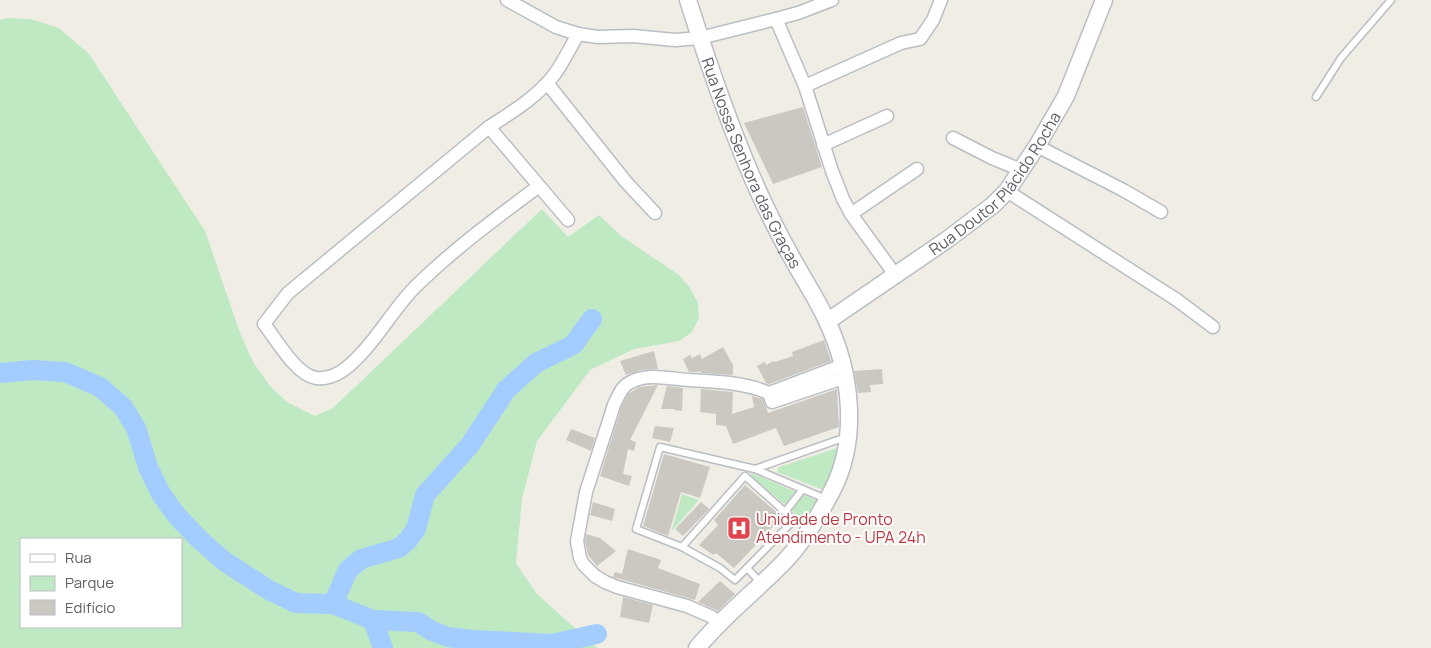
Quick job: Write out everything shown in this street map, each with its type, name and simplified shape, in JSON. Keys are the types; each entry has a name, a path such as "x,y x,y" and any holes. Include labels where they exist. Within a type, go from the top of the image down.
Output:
{"street":[{"path":"506,0 556,27 578,34 598,37 633,36 675,40 700,38 776,19 832,0"},
{"name":"Rua Nossa Senhora das Graças","path":"688,0 728,119 752,178 790,254 828,321 844,371 849,411 848,436 840,471 827,499 799,544 762,584 719,623 696,648"},
{"path":"805,86 886,49 901,43 920,39 933,20 941,0"},
{"name":"Rua Doutor Plácido Rocha","path":"828,321 896,276 987,210 1007,191 1037,146 1066,96 1104,0"},
{"path":"776,19 805,86 837,186 851,214 896,276"},
{"path":"539,186 471,237 415,288 363,352 345,370 329,377 314,378 297,367 264,324 288,294 489,127 522,106 547,84 560,67 578,34"},
{"path":"547,84 626,182 655,213"},
{"path":"823,146 887,116"},
{"path":"489,127 568,220"},
{"path":"953,138 1021,170"},
{"path":"1037,146 1123,190 1161,212"},
{"path":"851,214 917,169"},
{"path":"1007,191 1177,300 1213,326"},
{"path":"719,623 712,617 687,606 617,588 595,576 583,564 578,550 578,532 586,492 614,405 620,393 629,383 655,377 738,384 769,393 844,371"}],"lane":[{"path":"1316,97 1341,58 1391,0"},
{"path":"755,469 848,436"},
{"path":"682,548 744,476 794,520 735,580 720,568 682,548 636,529 660,447 755,469 827,499"},
{"path":"784,512 803,489"},
{"path":"747,568 762,584"}],"green space":[{"path":"7,18 30,19 59,28 89,54 205,231 240,333 253,362 270,386 287,402 315,416 333,408 542,209 568,237 599,215 621,236 679,275 690,288 698,303 699,318 692,332 679,341 634,349 590,370 537,441 522,499 516,563 536,593 597,648 0,648 0,20"},
{"path":"840,447 837,464 826,491 777,472 779,467"},
{"path":"752,473 796,492 785,505 750,475"},
{"path":"682,494 699,500 671,532"},
{"path":"804,495 820,502 805,523 791,510"}],"building":[{"path":"803,107 822,167 773,184 744,123"},
{"path":"824,340 831,361 769,384 766,383 757,366 765,362 766,365 793,356 792,352"},
{"path":"723,347 733,365 733,375 701,373 701,371 689,372 683,359 690,355 692,358 700,354 702,359"},
{"path":"654,351 658,369 641,370 626,375 620,361"},
{"path":"882,369 883,384 870,385 871,392 858,393 854,371"},
{"path":"658,385 630,440 636,442 634,451 628,449 623,474 632,476 629,486 600,476 621,408 628,394 639,387"},
{"path":"667,386 683,388 682,411 661,409"},
{"path":"701,389 733,392 732,414 754,407 752,396 763,399 768,413 837,389 839,427 784,446 776,428 733,444 726,426 716,425 716,414 700,412"},
{"path":"655,426 674,428 670,442 652,438"},
{"path":"571,429 595,438 591,451 566,440"},
{"path":"664,454 710,467 700,498 681,492 668,536 643,526"},
{"path":"745,485 782,517 734,568 716,553 713,555 699,545 718,525 714,520"},
{"path":"593,502 615,509 612,521 590,515"},
{"path":"701,502 709,509 683,536 675,529"},
{"path":"586,534 600,538 616,551 597,566 588,555 585,541"},
{"path":"628,549 661,560 658,568 700,584 695,600 613,577 615,572 622,574"},
{"path":"720,581 735,594 718,611 698,602"},
{"path":"623,597 653,605 649,623 620,617"}],"waterway":[{"path":"333,604 348,570 361,559 399,548 408,540 416,529 425,495 470,445 506,390 536,363 573,345 592,319"},
{"path":"0,373 32,370 65,372 100,387 123,407 136,428 148,467 161,494 177,516 224,561 267,589 296,603 333,604 373,620 418,622 432,631 448,637 474,640 552,644 597,634"},
{"path":"373,620 383,648"}],"place":[{"name":"Unidade de Pronto Atendimento - UPA 24h","path":"739,528"}]}
